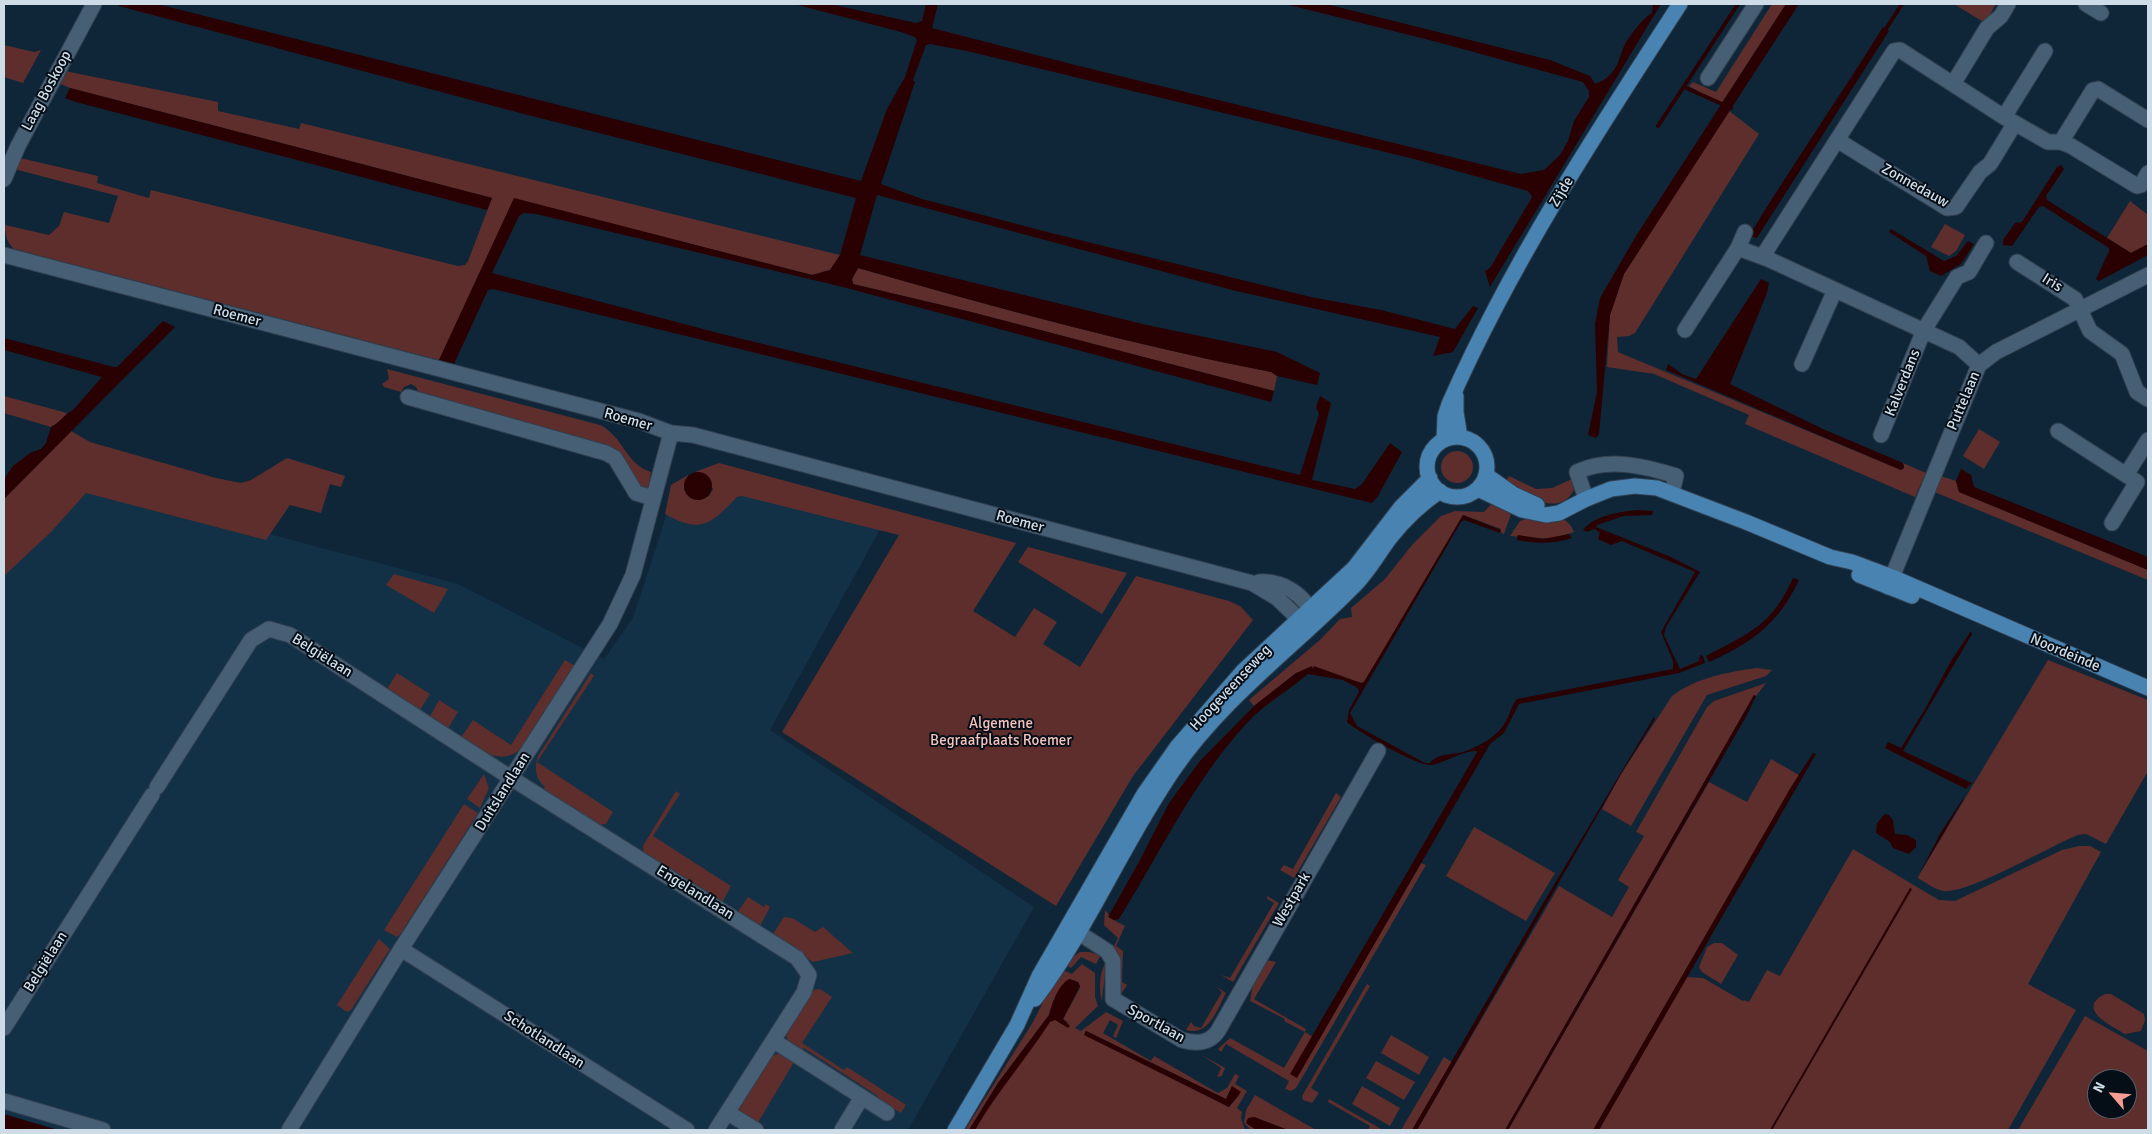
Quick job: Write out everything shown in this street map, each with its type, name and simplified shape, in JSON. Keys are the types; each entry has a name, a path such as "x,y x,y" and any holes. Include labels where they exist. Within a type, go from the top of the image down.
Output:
{"main road":[{"name":"Zijde","path":"1444,440 1445,416 1456,387 1485,327 1534,238 1608,115 1680,4"},
{"name":"Zijde","path":"1456,387 1456,412 1460,437"},
{"path":"1460,437 1475,442 1482,450 1487,465 1486,475 1478,489 1459,497 1440,491 1430,478 1427,467 1430,456 1436,446 1444,440 1460,437"},
{"name":"Noordeinde","path":"1486,475 1528,502 1543,506 1571,505"},
{"name":"Hoogeveenseweg","path":"1073,930 1144,794 1177,747 1243,670 1354,568 1395,514 1430,478"},
{"name":"Noordeinde","path":"1478,489 1522,510 1535,513 1558,513 1586,498 1611,489 1634,486 1672,492 1830,557 1845,568 1890,582 1937,606 1982,618 2148,688"},
{"name":"Hoogeveenseweg","path":"954,1130 1017,1025 1039,976 1073,930 1175,768 1210,723 1253,679 1315,624 1356,584 1402,523 1440,491"}],"street":[{"name":"Laag Boskoop","path":"4,180 18,146 94,4"},
{"path":"1708,78 1756,4"},
{"path":"1953,84 1987,28 2001,16 2008,4"},
{"path":"2086,4 2101,12"},
{"path":"1768,259 1766,251 1894,50 1900,50 2009,120 2048,142 2061,142 2137,186 2141,185 2148,173"},
{"name":"Zonnedauw","path":"1838,140 1948,208 1956,207 1980,172 1990,164 2009,120 2045,51"},
{"path":"2061,142 2093,90 2098,89 2148,120"},
{"path":"1685,330 1738,248 1745,232"},
{"name":"Kalverdans","path":"1882,435 1924,330 1957,277 1969,272 1986,243"},
{"name":"Kalverdans","path":"1738,248 1768,259 1959,347 1979,366"},
{"name":"Roemer","path":"4,255 638,421 671,433 692,435 1252,583 1278,598 1299,619 1315,624"},
{"name":"Iris","path":"2017,262 2071,295 2090,330 2122,354 2137,392 2148,400"},
{"name":"Puttelaan","path":"1890,582 1979,366 1996,352 2148,275"},
{"path":"1802,364 1835,290"},
{"path":"408,396 606,453 615,458 636,493 653,498"},
{"path":"2058,431 2137,482 2112,523"},
{"name":"Duitslandlaan","path":"289,1130 401,949 610,624 634,575 671,433"},
{"path":"2126,475 2148,440"},
{"path":"1586,498 1578,472 1586,468 1607,464 1634,465 1676,476 1672,492"},
{"name":"Roemer","path":"1252,583 1265,582 1286,588 1300,596 1311,608"},
{"path":"1311,608 1315,624"},
{"name":"Belgiëlaan","path":"4,1028 250,640 269,629 290,635 511,778"},
{"name":"Westpark","path":"1200,1042 1209,1040 1218,1031 1378,751"},
{"name":"Engelandlaan","path":"511,778 797,958 809,975 804,992 716,1130"},
{"name":"Sportlaan","path":"1073,930 1107,952 1113,960 1113,998 1182,1040 1194,1044 1200,1042"},
{"name":"Schotlandlaan","path":"401,949 687,1130"},
{"path":"774,1040 887,1113"},
{"path":"842,1130 862,1097"},
{"path":"4,1101 102,1130"},
{"path":"728,1113 756,1130"}],"shaded area":[{"path":"118,4 157,4 861,181 887,109 905,77 917,40 915,37 901,32 794,4 830,4 916,23 922,21 926,4 938,4 932,28 1079,66 1521,174 1544,170 1560,155 1568,141 1574,121 1589,97 1589,91 1583,82 1437,42 1285,4 1326,4 1550,60 1590,76 1595,84 1604,80 1613,71 1626,42 1641,23 1652,13 1653,4 1661,4 1490,287 1485,271 1490,268 1531,199 1532,196 1528,191 1414,159 967,51 930,44 926,45 913,80 915,82 881,184 922,199 1051,233 1311,297 1381,310 1455,329 1473,306 1478,308 1453,352 1433,356 1440,337 1232,290 877,195 860,255 1147,325 1277,352 1320,373 1317,385 1277,376 1271,372 1167,350 1063,324 858,268 852,279 853,284 971,312 1274,391 1271,402 843,287 536,214 524,213 519,216 492,273 718,333 1300,475 1319,414 1316,407 1320,396 1331,403 1312,480 1355,489 1362,484 1390,443 1402,452 1378,496 1372,503 493,289 488,290 454,364 439,360 514,198 812,275 830,270 840,255 856,198 520,113 119,6"},
{"path":"1786,4 1799,4 1624,274 1610,315 1599,434 1596,438 1588,435 1597,392 1595,324 1600,298 1636,236"},
{"path":"1883,27 1889,31 1757,238 1749,236 1850,80"},
{"path":"70,88 492,198 487,210 76,102 65,98"},
{"path":"2061,165 2064,169 2046,196 2047,200 2131,253 2148,244 2148,255 2099,281 2096,279 2109,248 2043,206 2039,207 2012,246 2003,245 2003,240 2015,223 2022,222 2057,167"},
{"path":"1891,229 1944,261 1956,256 1968,241 1974,244 1961,264 1941,276 1930,271 1926,256 1889,232"},
{"path":"1761,279 1769,283 1767,293 1730,384 1823,429 1903,463 1904,468 1901,470 1666,370 1668,364 1682,374 1696,379"},
{"path":"163,321 175,327 4,499 4,479 13,466 30,453 41,449 46,443 51,427 73,410 102,377 4,350 4,338 117,367"},
{"path":"1961,469 1971,475 1974,487 2148,557 2148,570 1959,492 1956,481"},
{"path":"698,472 708,476 712,486 708,496 698,500 688,496 684,486 688,476"},
{"path":"92,487 458,584 604,659 633,618 671,501 717,512 742,494 883,524 770,730 1034,907 908,1130 4,1130 4,573"},
{"path":"1637,510 1653,511 1652,515 1624,516 1596,527 1671,557 1700,572 1666,627 1664,635 1680,669 1699,661 1700,655 1703,656 1705,663 1679,673 1519,704 1504,733 1490,744 1297,1078 1290,1074 1476,751 1470,751 1432,765 1415,761 1375,741 1347,722 1349,710 1359,692 1358,688 1343,680 1308,674 1260,710 1227,746 1178,818 1119,919 1114,920 1108,917 1169,803 1200,761 1254,706 1296,673 1312,666 1313,669 1314,666 1361,683 1364,682 1463,515 1501,530 1500,533 1464,520 1461,522 1350,713 1357,726 1425,763 1430,763 1437,757 1469,750 1492,737 1502,728 1517,699 1673,669 1673,661 1661,632 1695,572 1622,541 1611,545 1598,539 1600,533 1595,529 1587,532 1583,530 1601,518 1616,513"},
{"path":"1569,534 1572,538 1551,542 1538,543 1517,540 1518,535 1543,539"},
{"path":"1793,578 1799,580 1791,595 1783,608 1763,630 1738,647 1709,662 1706,656 1748,633 1768,617 1777,607"},
{"path":"1971,631 1972,634 1903,751 1972,783 1966,789 1885,748 1888,742 1901,748 1951,661"},
{"path":"1754,695 1756,696 1747,715 1508,1130 1505,1130"},
{"path":"1654,717 1655,719 1621,774 1417,1130 1412,1130 1542,905"},
{"path":"1813,753 1816,754 1599,1130 1593,1130 1791,787"},
{"path":"1964,797 1963,800 1919,875 1941,832"},
{"path":"1885,814 1889,815 1893,820 1895,834 1907,835 1916,840 1916,847 1909,854 1893,848 1890,842 1876,833 1877,823"},
{"path":"1910,888 1912,889 1772,1130 1770,1130"},
{"path":"1070,979 1078,982 1080,986 1063,1019 1070,1026 1068,1028 1055,1020 1050,1022 975,1130 969,1130 998,1083 1049,1015 1059,989"},
{"path":"1086,1031 1226,1099 1232,1086 1241,1092 1229,1107 1084,1035"},
{"path":"4,1114 58,1130 4,1130"},
{"path":"1254,1117 1288,1130 1256,1130 1246,1123 1248,1118"}],"green space":[{"path":"1772,4 1786,4 1721,104 1689,86 1693,82 1716,92"},
{"path":"1954,4 1996,4 1985,23"},
{"path":"4,45 34,52 41,50 23,83 4,77"},
{"path":"65,71 218,102 218,111 299,129 301,123 840,255 830,270 812,275 514,199 439,360 14,249 7,238 5,225 49,235 59,226 64,212 109,223 118,196 14,169 20,158 98,176 97,183 149,198 151,190 458,266 465,265 468,261 492,198 70,88 58,83"},
{"path":"1728,110 1759,134 1635,333 1629,336 1617,337 1618,352 1901,470 1904,468 1903,463 1926,473 1915,497 1745,424 1749,415 1654,374 1607,367 1610,315 1624,274"},
{"path":"2130,201 2148,215 2148,244 2131,253 2107,238"},
{"path":"1945,224 1965,235 1956,251 1949,256 1931,247"},
{"path":"858,268 960,297 1167,350 1272,372 1277,376 1274,391 971,312 853,284 852,279"},
{"path":"387,369 600,425 615,437 635,463 651,472 648,489 639,488 617,450 419,393 416,387 411,384 404,387 401,392 384,387 382,384 389,379"},
{"path":"4,396 67,413 60,422 51,427 4,413"},
{"path":"1979,429 2000,442 1984,469 1963,456"},
{"path":"71,431 90,442 216,478 241,483 251,480 287,458 345,476 341,487 330,484 321,513 290,505 266,540 86,493 52,531 4,576 4,499"},
{"path":"1457,451 1469,455 1473,467 1469,479 1457,483 1445,479 1441,467 1445,455"},
{"name":"Algemene Begraafplaats Roemer","path":"719,463 1016,543 973,611 1015,637 1034,608 1057,622 1043,644 1080,667 1136,576 1229,601 1240,606 1253,620 1133,776 1056,906 782,732 899,535 742,496 737,497 712,520 704,524 688,524 665,514 671,485 688,475 684,490 699,500 709,496 713,489 700,472 695,472"},
{"path":"1938,475 1956,481 1959,492 2148,570 2148,580 1932,491"},
{"path":"1509,476 1536,489 1552,488 1572,479 1574,490 1559,503 1540,502 1504,484"},
{"path":"1494,501 1511,514 1504,534 1500,532 1501,529 1463,515 1388,644 1363,683 1312,670 1296,673 1254,706 1249,700 1321,639 1340,619 1352,617 1351,608 1385,579 1412,545 1441,516 1455,511 1484,512"},
{"path":"1528,518 1561,518 1571,525 1574,532 1553,539 1510,536 1520,521"},
{"path":"1028,547 1127,573 1102,614 1018,562"},
{"path":"394,574 448,589 434,613 386,585"},
{"path":"565,660 575,666 523,747 515,753 500,757 485,753 463,739 462,736 473,720 511,745"},
{"path":"2048,660 2148,700 2148,771 2106,844 2086,834 2078,835 2009,869 1971,885 1955,890 1943,891 1933,887 1918,878 1919,875"},
{"path":"1757,668 1772,670 1766,676 1707,695 1631,826 1602,809 1621,774 1672,696 1702,680"},
{"path":"397,673 430,694 420,710 387,689"},
{"path":"591,673 594,676 537,762 613,812 606,824 597,825 543,790 545,787 537,777 536,769 536,764 538,756"},
{"path":"1766,683 1756,696 1754,695 1505,1130 1417,1130 1559,886 1612,917 1629,887 1618,880 1644,836 1636,832 1707,707 1714,701"},
{"path":"439,700 458,712 448,728 429,718"},
{"path":"1771,759 1799,775 1593,1130 1508,1130 1709,782 1747,802"},
{"path":"484,774 489,788 480,808 467,799"},
{"path":"1329,787 1341,797 1294,878 1280,870 1284,865 1293,869 1336,793"},
{"path":"676,791 680,794 653,836 731,886 722,903 644,855 643,846"},
{"path":"464,804 478,813 401,933 397,937 384,930"},
{"path":"1474,827 1555,873 1526,921 1446,876"},
{"path":"2079,846 2090,846 2101,852 2028,984 2076,1010 2008,1130 1772,1130 1912,889 1770,1130 1599,1130 1686,977 1703,978 1743,1001 1749,1002 1767,970 1780,976 1853,849 1939,900 1955,901 2062,850"},
{"path":"1421,863 1426,865 1296,1088 1291,1091 1285,1089 1289,1081 1226,1044 1221,1052 1218,1049 1230,1038 1284,1068 1305,1032 1313,1037 1291,1074 1297,1077"},
{"path":"1267,896 1279,903 1233,982 1221,975 1230,978 1274,903 1267,899"},
{"path":"748,897 764,907 766,904 770,907 758,927 737,913"},
{"path":"1105,910 1112,919 1125,926 1116,946 1123,951 1122,982 1127,985 1121,994 1119,957 1113,948 1118,938 1104,925"},
{"path":"784,917 792,918 815,932 823,927 853,953 813,962 773,934"},
{"path":"379,939 390,949 351,1010 347,1012 337,1005"},
{"path":"1714,943 1722,943 1738,955 1721,984 1702,972 1699,967 1707,947"},
{"path":"1080,952 1101,955 1096,964 1081,957 1071,968 1063,964"},
{"path":"1266,960 1276,962 1254,999 1306,1029 1305,1032 1284,1021 1285,1019 1250,1001 1254,980"},
{"path":"1106,963 1102,1001 1100,981"},
{"path":"1082,964 1095,973 1095,997 1098,1006 1075,1028 1081,1031 1106,1012 1123,1021 1116,1038 1113,1036 1118,1025 1110,1020 1103,1033 1151,1061 1154,1056 1218,1093 1227,1088 1235,1074 1239,1076 1235,1084 1247,1091 1237,1108 1242,1112 1241,1118 1245,1130 974,1130 990,1102 1053,1016 1070,1024 1063,1019 1080,988 1078,982 1069,979 1059,990 1049,1015 998,1083 969,1130 965,1130 1033,1022 1060,969 1072,974","holes":["1086,1031 1226,1099 1232,1086 1239,1095 1229,1107 1085,1033"]},
{"path":"1367,984 1370,986 1311,1088 1319,1093 1312,1103 1303,1100 1302,1096"},
{"path":"1215,986 1226,993 1215,1014 1206,1026 1201,1029 1194,1031 1186,1030 1191,1022 1194,1026 1201,1028 1222,992"},
{"path":"820,989 832,997 802,1043 844,1070 847,1067 906,1105 901,1113 877,1099 878,1096 804,1048 802,1051 788,1041 786,1034 813,990"},
{"path":"2105,994 2111,994 2144,1014 2145,1020 2141,1031 2125,1034 2099,1017 2094,1005"},
{"path":"2085,1016 2148,1051 2148,1130 2018,1130"},
{"path":"1391,1035 1429,1057 1419,1075 1381,1053"},
{"path":"780,1053 794,1062 756,1126 735,1114 772,1056"},
{"path":"1202,1055 1225,1068 1222,1076 1217,1077 1221,1068"},
{"path":"1444,1057 1452,1062 1412,1130 1401,1130"},
{"path":"1376,1061 1415,1082 1404,1100 1366,1078"},
{"path":"1362,1086 1400,1108 1390,1126 1352,1104"},
{"path":"1255,1095 1316,1130 1288,1130 1254,1117 1246,1123 1256,1130 1251,1130 1244,1123 1246,1110"},
{"path":"1329,1099 1383,1130 1368,1130 1370,1126 1328,1102"}],"waterway":[{"path":"1658,126 1738,4"},
{"path":"1884,32 1902,4"},
{"path":"1684,87 1731,108"}]}
